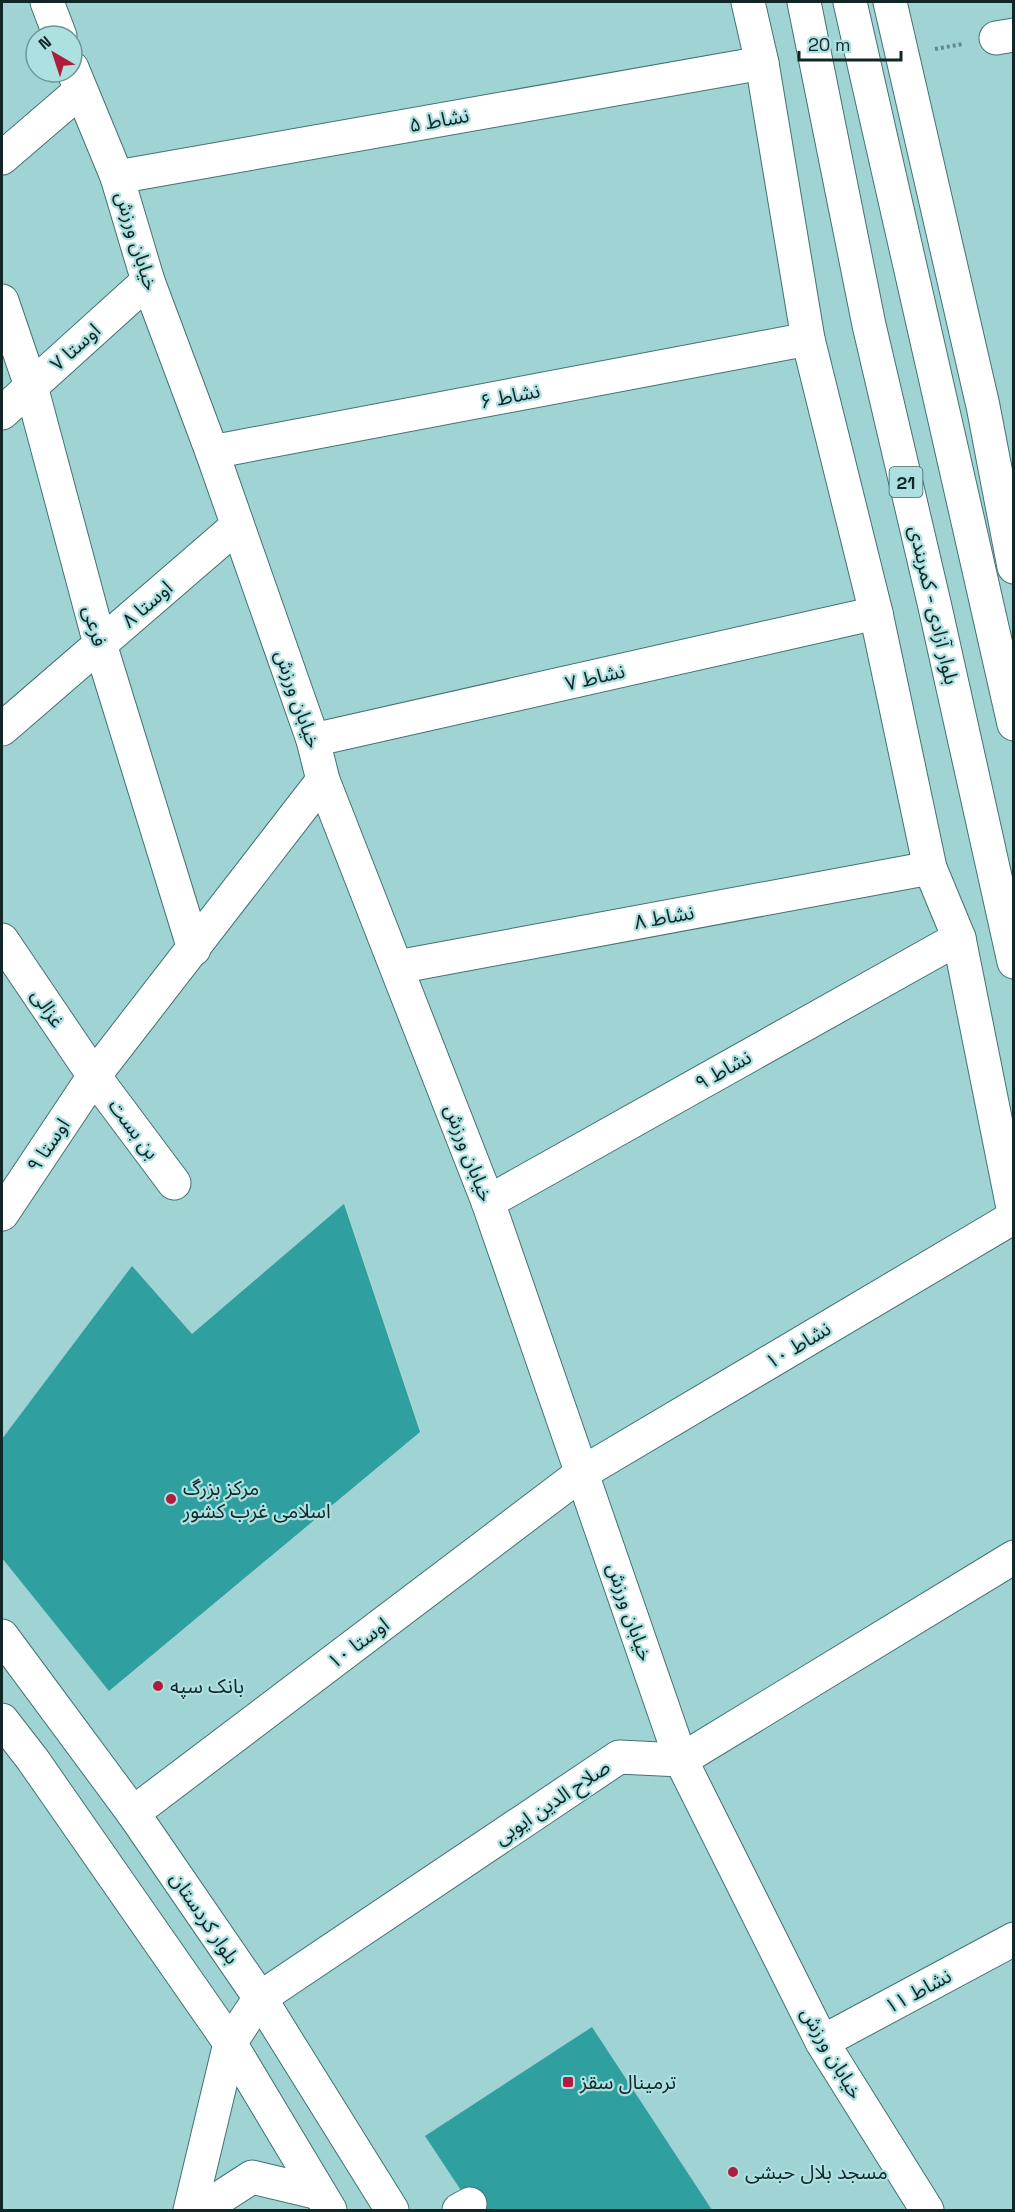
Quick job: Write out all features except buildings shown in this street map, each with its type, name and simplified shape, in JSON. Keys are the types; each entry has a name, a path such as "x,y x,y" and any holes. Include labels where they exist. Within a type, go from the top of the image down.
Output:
{"street":[{"path":"47,2 55,24"},
{"path":"748,2 762,63 808,339 876,613 930,868 959,938 1014,1215"},
{"name":"بلوار آزادی - کمربندی","path":"804,2 869,325 1014,962"},
{"path":"850,2 1014,724"},
{"path":"890,2 983,406 1014,567"},
{"name":"نشاط ۵","path":"117,177 762,63"},
{"path":"2,158 71,84"},
{"name":"خیابان ورزش","path":"78,84 117,177 148,281 212,452 313,740 323,780 488,1202 681,1760 822,2042 927,2211"},
{"name":"اوستا ۷","path":"2,413 148,281"},
{"name":"فرعی","path":"2,301 31,386 100,644 194,949"},
{"name":"نشاط ۶","path":"212,452 808,339"},
{"name":"اوستا ۸","path":"2,729 237,526"},
{"name":"نشاط ۷","path":"313,740 876,613"},
{"name":"اوستا ۹","path":"2,1214 94,1076 323,780"},
{"name":"نشاط ۸","path":"397,967 930,868"},
{"name":"نشاط ۹","path":"488,1202 959,938"},
{"name":"غزالی","path":"2,940 94,1076"},
{"name":"بن بست","path":"94,1076 174,1183"},
{"name":"نشاط ۱۰","path":"582,1473 1014,1215"},
{"name":"اوستا ۱۰","path":"134,1814 582,1473"},
{"path":"681,1760 1014,1557"},
{"name":"بلوار کردستان","path":"2,1636 134,1814 260,1998 392,2211"},
{"path":"2,1720 33,1760 230,2043 325,2202"},
{"name":"صلاح الدین ایوبی","path":"260,1998 619,1757 681,1760"},
{"name":"نشاط ۱۱","path":"822,2042 1014,1939"},
{"path":"190,2211 230,2043 260,1998"},
{"path":"201,2211 252,2177 325,2202"}],"path":[{"path":"902,55 1005,37"}],"place":[{"name":"مرکز بزرگ اسلامی غرب کشور","path":"171,1499"},
{"name":"بانک سپه","path":"158,1686"},
{"name":"ترمینال سقز","path":"568,2082"},
{"name":"مسجد بلال حبشی","path":"733,2172"}]}
